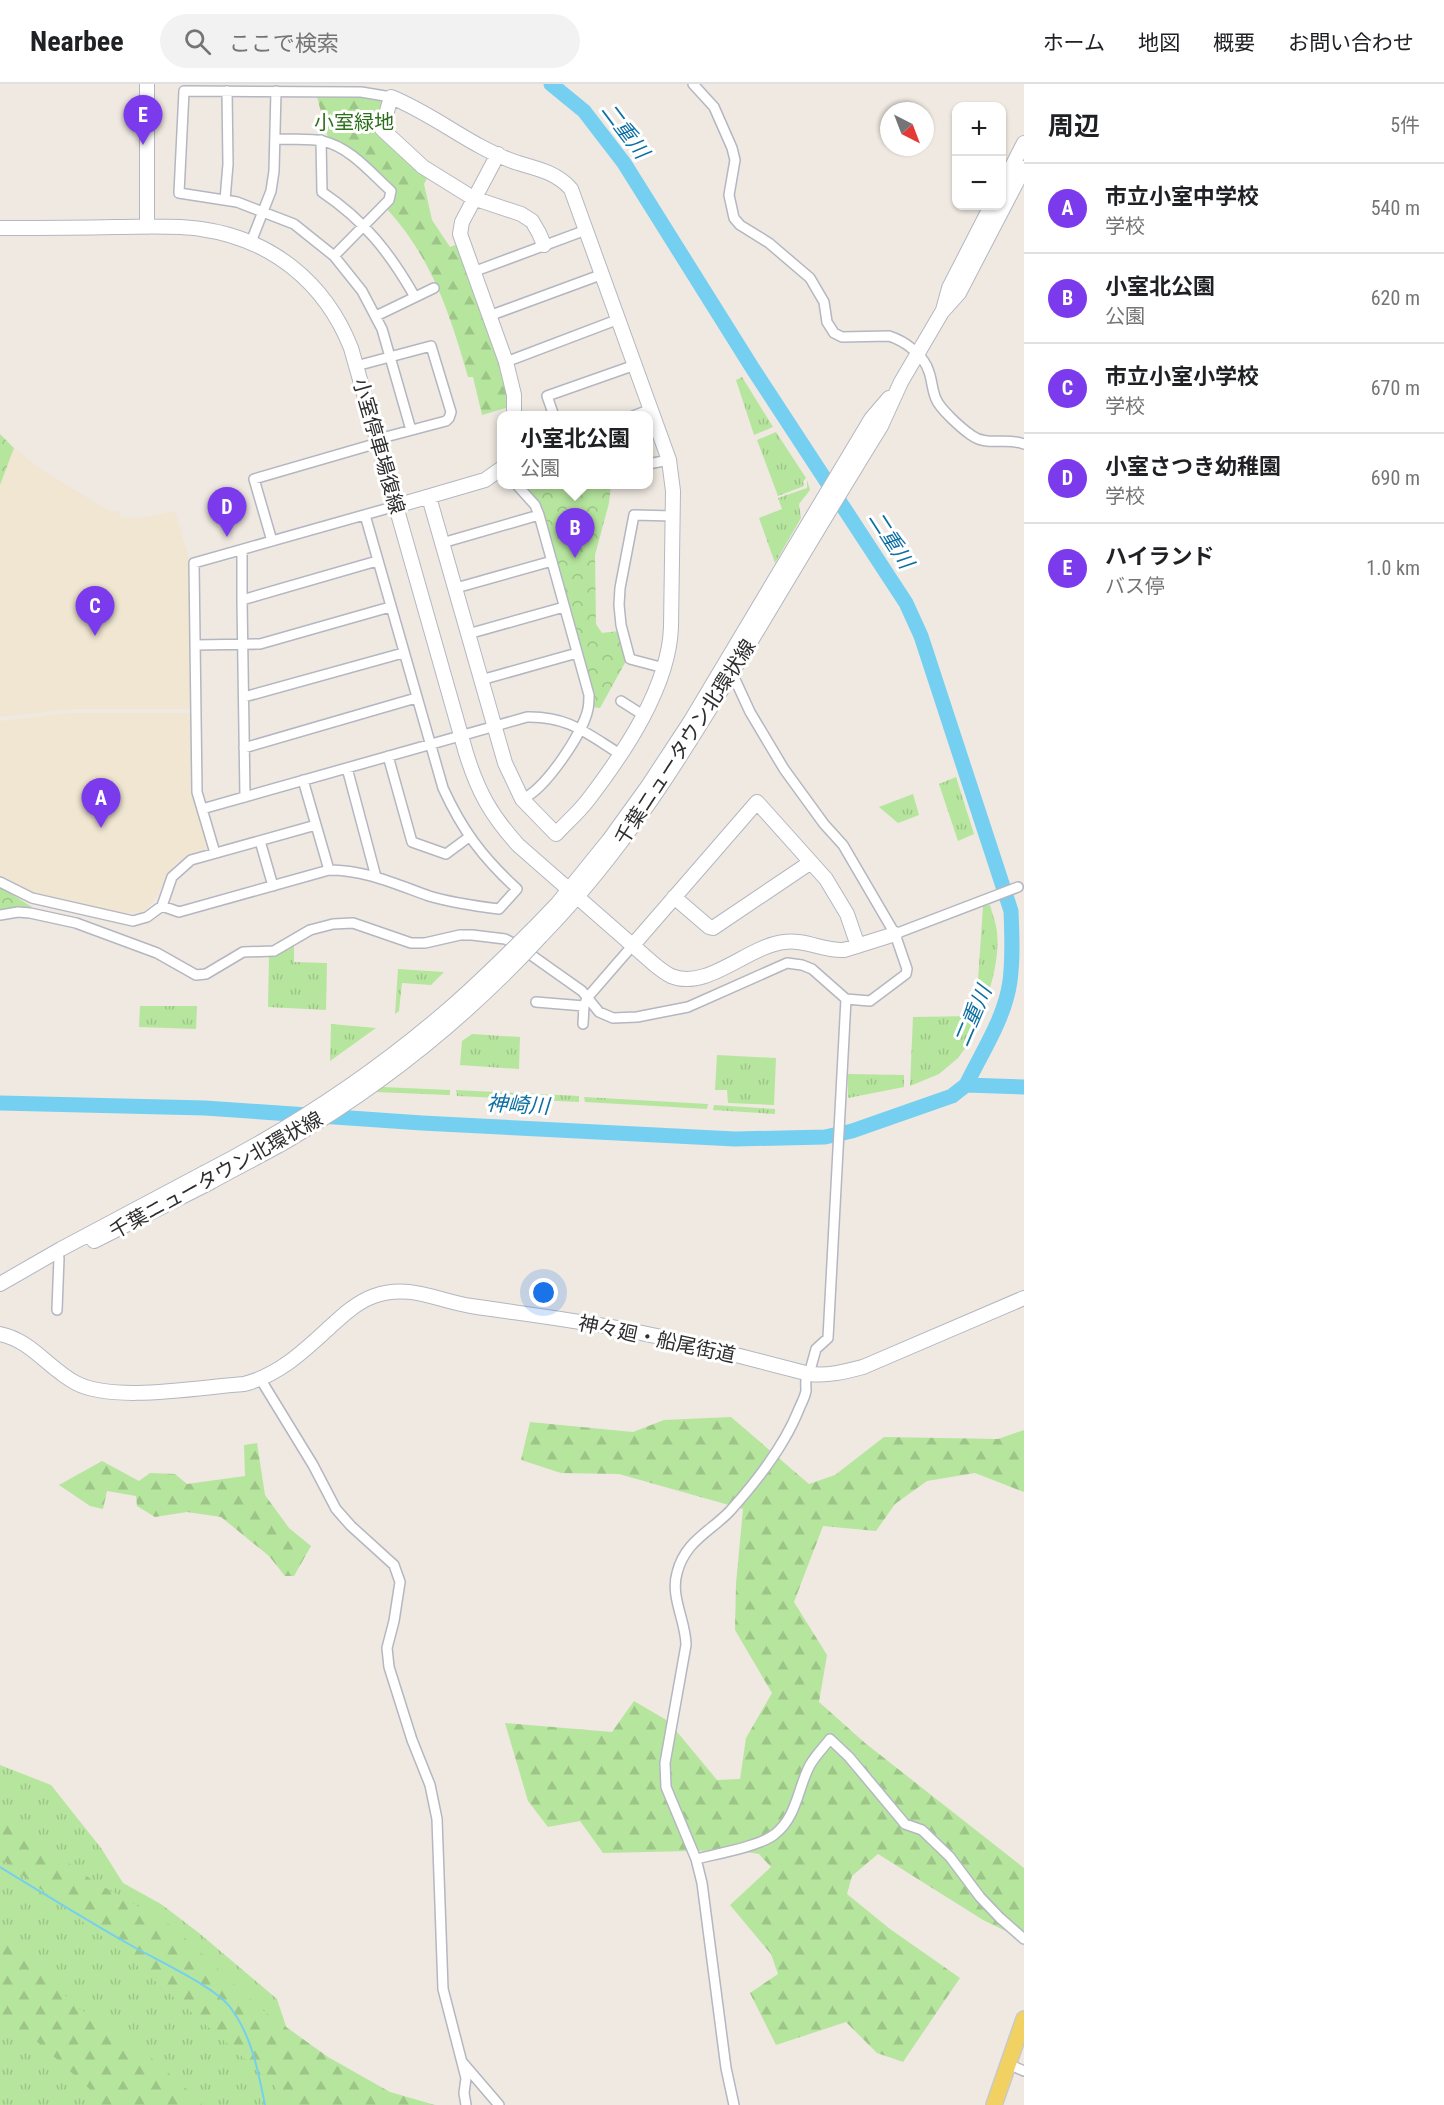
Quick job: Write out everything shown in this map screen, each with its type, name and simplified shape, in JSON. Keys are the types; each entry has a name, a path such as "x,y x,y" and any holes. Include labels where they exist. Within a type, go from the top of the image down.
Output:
{"main road":[{"path":"994,2105 1024,2019"}],"street":[{"path":"147,84 147,227"},
{"path":"693,84 714,107 732,148 735,160 729,195 734,218 740,225 769,243 810,278 824,302 827,322 834,333 842,337 889,336 905,343 918,355 929,372 933,392 938,402 972,436 981,441 1011,440 1024,444"},
{"path":"411,430 391,357 376,316 362,291 333,256 294,224 225,200 179,193 184,91 361,92 391,97 405,102 476,145 560,178 571,189 603,274 651,409 646,411"},
{"path":"225,200 228,164 227,91"},
{"path":"251,242 271,191 276,139 276,91"},
{"path":"391,97 382,129 423,167 473,198 521,214 532,221 544,245"},
{"path":"276,139 321,140 349,153 391,190 389,200 333,256"},
{"path":"321,140 322,192 364,226 397,265 415,297"},
{"path":"1006,178 1024,143"},
{"path":"498,154 473,198 462,222 460,234 506,362 514,395 514,411"},
{"name":"千葉ニュータウン北環状線","path":"573,893 690,722 841,480 871,419 901,382 942,312 959,293 1024,168"},
{"name":"千葉ニュータウン北環状線","path":"942,312 949,288 990,210"},
{"name":"小室停車場復線","path":"0,228 200,229 251,242 281,258 321,294 342,326 356,366 461,735 475,780 493,816 518,845 670,975 691,979 711,973 778,943 797,941 836,951 895,934"},
{"path":"473,272 586,230"},
{"path":"489,316 603,274"},
{"path":"376,316 434,288"},
{"path":"506,362 619,319"},
{"path":"272,541 254,479 446,421 449,418 451,412 432,346 356,366"},
{"path":"552,411 547,396 635,365"},
{"path":"429,497 505,763 522,799 556,834 587,802 620,754 658,688 670,643 673,490 669,460 653,415"},
{"path":"653,463 669,460"},
{"path":"214,853 197,792 194,563 429,497 485,480 497,472"},
{"path":"520,489 535,506 539,515 589,695 588,710 580,729 549,779 522,799"},
{"name":"千葉ニュータウン北環状線","path":"1,1283 206,1178 286,1141 377,1080 454,1020 522,957 537,932 647,809 732,673 826,505"},
{"path":"162,906 179,912 329,870 351,870 431,897 464,905 499,909 517,889 494,868 469,837 455,816 443,788 365,515"},
{"path":"442,543 539,515"},
{"path":"664,668 630,659 621,625 620,588 634,515 673,516"},
{"path":"242,550 245,797"},
{"path":"242,600 377,561"},
{"path":"456,588 552,561"},
{"path":"468,634 564,606"},
{"path":"195,645 260,644 390,607"},
{"path":"244,697 403,653"},
{"path":"481,680 577,653"},
{"path":"536,1002 586,1002 608,1017 637,1017 688,1007 778,966 795,963 812,969 846,999 870,1001 906,974 907,969 895,934 843,844 824,824 784,769 750,712 732,673"},
{"path":"244,748 416,698"},
{"path":"621,701 643,715"},
{"path":"202,809 527,717 546,717 563,721 620,754"},
{"path":"388,756 412,842 446,854 469,837"},
{"path":"347,768 376,877"},
{"path":"303,780 329,870"},
{"path":"586,1002 757,802 811,862 839,899 858,946"},
{"path":"0,882 32,898 133,921 147,917 162,906 172,877 191,860 316,825"},
{"path":"260,841 273,886"},
{"path":"674,897 713,928 811,862"},
{"path":"895,934 1018,887"},
{"path":"0,915 30,913 76,923 157,953 196,975 206,974 243,952 268,952 279,949 310,930 333,924 353,923 411,943 425,943 460,935 486,935 506,939 517,945 582,991 586,1002 583,1024"},
{"path":"734,2105 726,2068 702,1883 696,1859 666,1787 665,1763 686,1646 686,1631 674,1587 677,1571 691,1546 727,1514 771,1461 796,1416 806,1392 804,1384 816,1349 828,1338 846,999"},
{"name":"千葉ニュータウン北環状線","path":"1,1283 155,1212 206,1178"},
{"path":"57,1310 59,1258"},
{"name":"神々廻・船尾街道","path":"0,1334 22,1342 72,1381 108,1393 154,1392 244,1384 261,1380 288,1364 348,1311 361,1303 375,1296 416,1291 462,1305 571,1320 646,1334 808,1374 839,1374 863,1367 1024,1298"},
{"path":"261,1380 313,1465 336,1509 351,1526 394,1564 400,1582 387,1648 389,1667 412,1740 430,1785 437,1819 443,1989 466,2078 464,2093 466,2105"},
{"path":"696,1859 763,1841 775,1835 784,1825 795,1805 810,1765 830,1740 849,1757 905,1824 922,1830 950,1857 980,1896 1024,1939"},
{"path":"461,2061 499,2105"},
{"path":"1008,2064 1024,2071"}],"shaded area":[{"path":"14,448 42,470 107,510 119,512 120,517 142,518 175,511 190,562 191,709 72,709 0,717 0,485"},
{"path":"70,713 191,713 193,792 207,848 175,864 152,903 142,912 123,913 33,892 0,876 0,721"}],"green space":[{"name":"小室緑地","path":"317,97 361,97 381,100 384,105 378,131 429,175 424,184 432,220 450,247 458,244 501,363 509,407 482,415 473,377 468,377 438,288 416,247 387,209 395,200 395,189 353,150 328,138"},
{"path":"742,377 773,427 754,435 736,380"},
{"path":"776,432 806,478 803,481 804,486 778,496 757,440"},
{"path":"0,434 14,448 0,485"},
{"path":"807,480 810,490 799,504 801,518 775,563 759,518 782,509 778,498 807,488"},
{"path":"523,489 611,489 595,555 596,624 602,633 619,631 626,661 600,708 592,707 541,514"},
{"path":"956,777 974,834 958,841 939,784"},
{"path":"913,794 919,815 898,823 879,807"},
{"path":"0,887 32,907 0,910"},
{"path":"990,905 997,932 997,956 989,991 975,1026 983,906"},
{"path":"294,943 294,962 327,963 326,1010 268,1007 269,955"},
{"path":"398,969 444,972 431,985 402,983 399,1011 395,1014"},
{"path":"140,1006 197,1006 196,1029 139,1027"},
{"path":"973,1016 973,1037 958,1058 939,1074 910,1086 913,1017"},
{"path":"331,1024 376,1028 330,1061"},
{"path":"472,1034 520,1037 519,1069 460,1065 462,1041"},
{"path":"717,1055 776,1058 774,1105 728,1103 727,1090 715,1090"},
{"path":"848,1074 904,1075 904,1087 848,1098"},
{"path":"382,1087 450,1090 450,1095 375,1092"},
{"path":"456,1090 579,1096 579,1102 457,1096"},
{"path":"584,1097 708,1104 707,1109 585,1102"},
{"path":"714,1105 775,1109 775,1114 713,1110"},
{"path":"731,1417 809,1484 835,1475 884,1437 998,1439 1024,1430 1024,1492 975,1473 927,1481 895,1504 876,1531 823,1526 794,1602 827,1655 819,1702 865,1743 1024,1868 1024,1940 983,1920 878,1854 852,1876 847,1894 890,1929 960,1978 903,2062 877,2053 846,2022 776,2045 750,1993 778,1974 771,1954 730,1905 771,1867 759,1854 733,1850 603,1853 580,1821 548,1827 528,1801 505,1723 612,1732 634,1701 668,1721 717,1780 740,1779 746,1738 772,1693 735,1630 736,1584 743,1509 619,1474 561,1473 521,1460 530,1422 633,1432 664,1420"},
{"path":"257,1443 265,1495 289,1528 311,1546 294,1576 285,1576 269,1556 221,1517 187,1512 155,1517 137,1506 136,1496 107,1491 103,1509 90,1506 59,1485 102,1461 139,1481 150,1473 175,1474 187,1484 245,1476 244,1445"},
{"path":"0,1765 51,1785 101,1848 123,1883 161,1904 277,1999 312,2105 0,2105"},
{"path":"0,1813 92,1880 172,1926 261,2009 328,2057 390,2092 435,2105 279,2105 276,2086 115,1946 0,1858"},
{"path":"0,1929 44,1966 71,2003 147,2054 202,2105 100,2105 94,2093 39,2043 0,2022"}],"waterway":[{"name":"二重川","path":"551,84 584,111 624,163 753,369 906,603 921,636 1011,911 1012,964 1007,995 998,1021 966,1085"},
{"name":"神崎川","path":"0,1103 205,1108 422,1123 735,1139 825,1137 852,1131 952,1096 966,1085 1024,1087"},
{"path":"0,1867 223,1999 238,2018 249,2042 265,2105"}],"place":[{"name":"ハイランド","path":"143,145"},
{"name":"小室さつき幼稚園","path":"227,537"},
{"name":"小室北公園","path":"575,558"},
{"name":"市立小室小学校","path":"95,636"},
{"name":"市立小室中学校","path":"101,828"}]}
